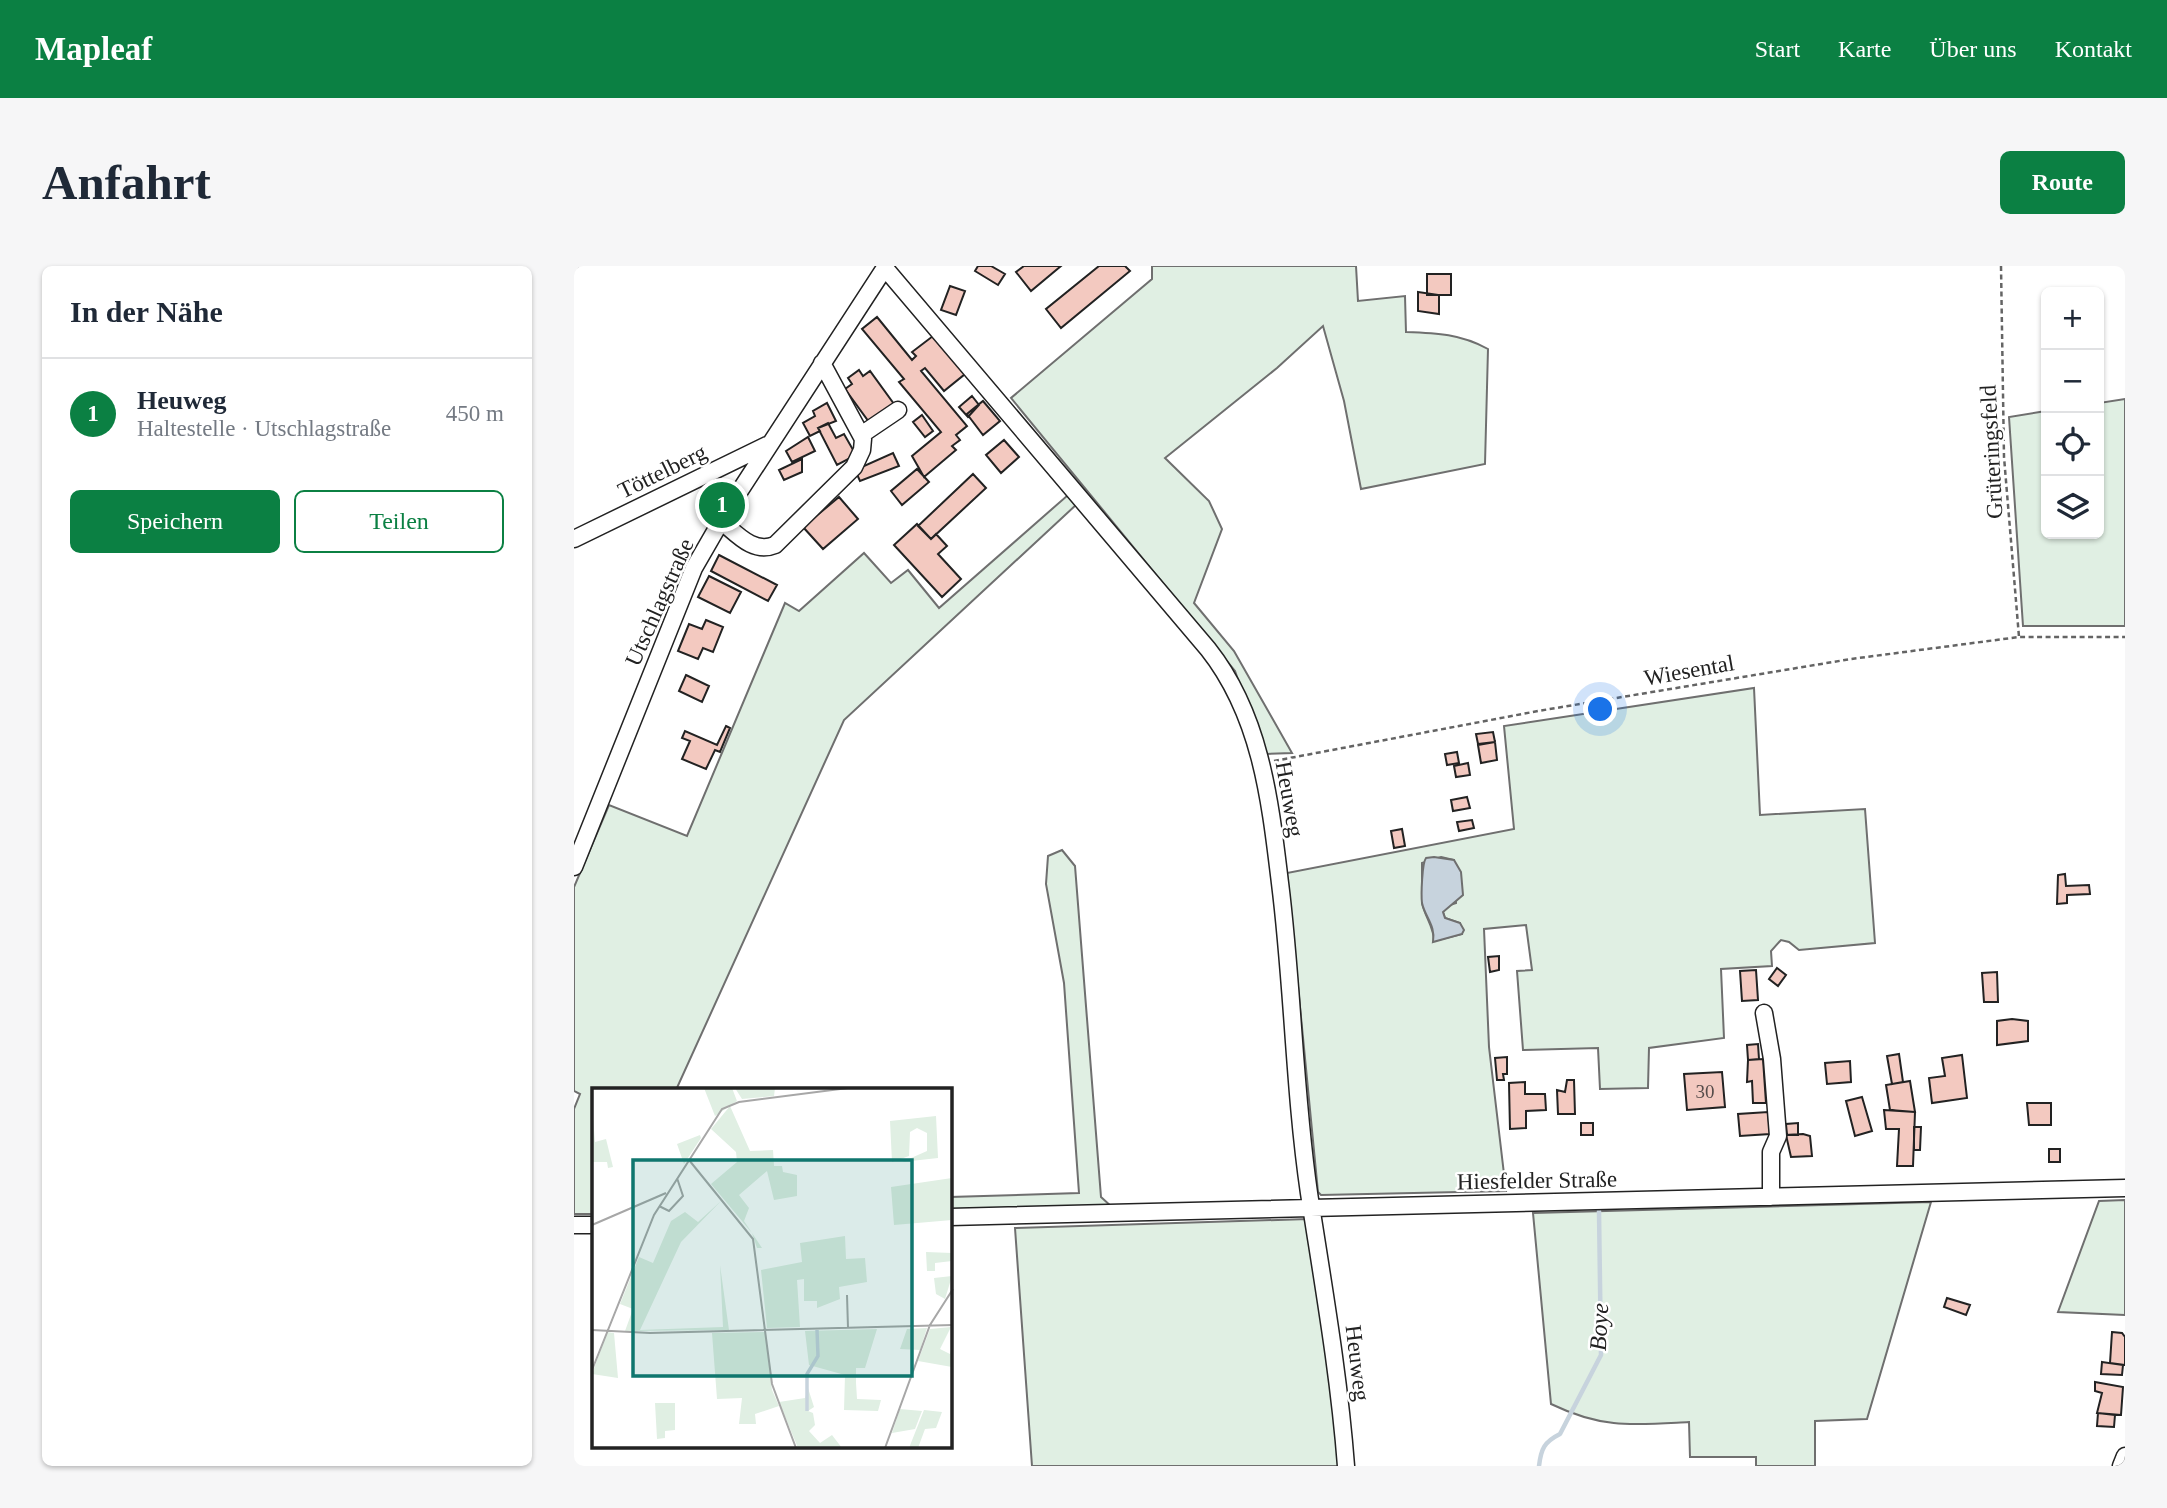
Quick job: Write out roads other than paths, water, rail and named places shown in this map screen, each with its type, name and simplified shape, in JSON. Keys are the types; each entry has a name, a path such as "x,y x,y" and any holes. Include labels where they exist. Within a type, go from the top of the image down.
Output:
{"street":[{"name":"Utschlagstraße","path":"574,867 694,568 769,444 885,267"},
{"name":"Heuweg","path":"885,267 1229,675 1243,704 1262,763 1284,918 1313,1209 1334,1350 1346,1466"},
{"path":"721,521 753,547 767,549 775,545 854,467 862,450 861,435 822,363"},
{"path":"861,435 898,410"},
{"name":"Töttelberg","path":"574,539 769,444"},
{"path":"1764,1013 1772,1059 1778,1136 1771,1152 1771,1197"},
{"name":"Hiesfelder Straße","path":"952,1217 2125,1188"},
{"path":"574,1225 592,1225"},
{"path":"2121,1466 2125,1456"}],"waterway":[{"name":"Boye","path":"1539,1466 1544,1447 1560,1434 1601,1355 1599,1211"}],"place":[{"name":"Heuweg","path":"722,505"}]}
